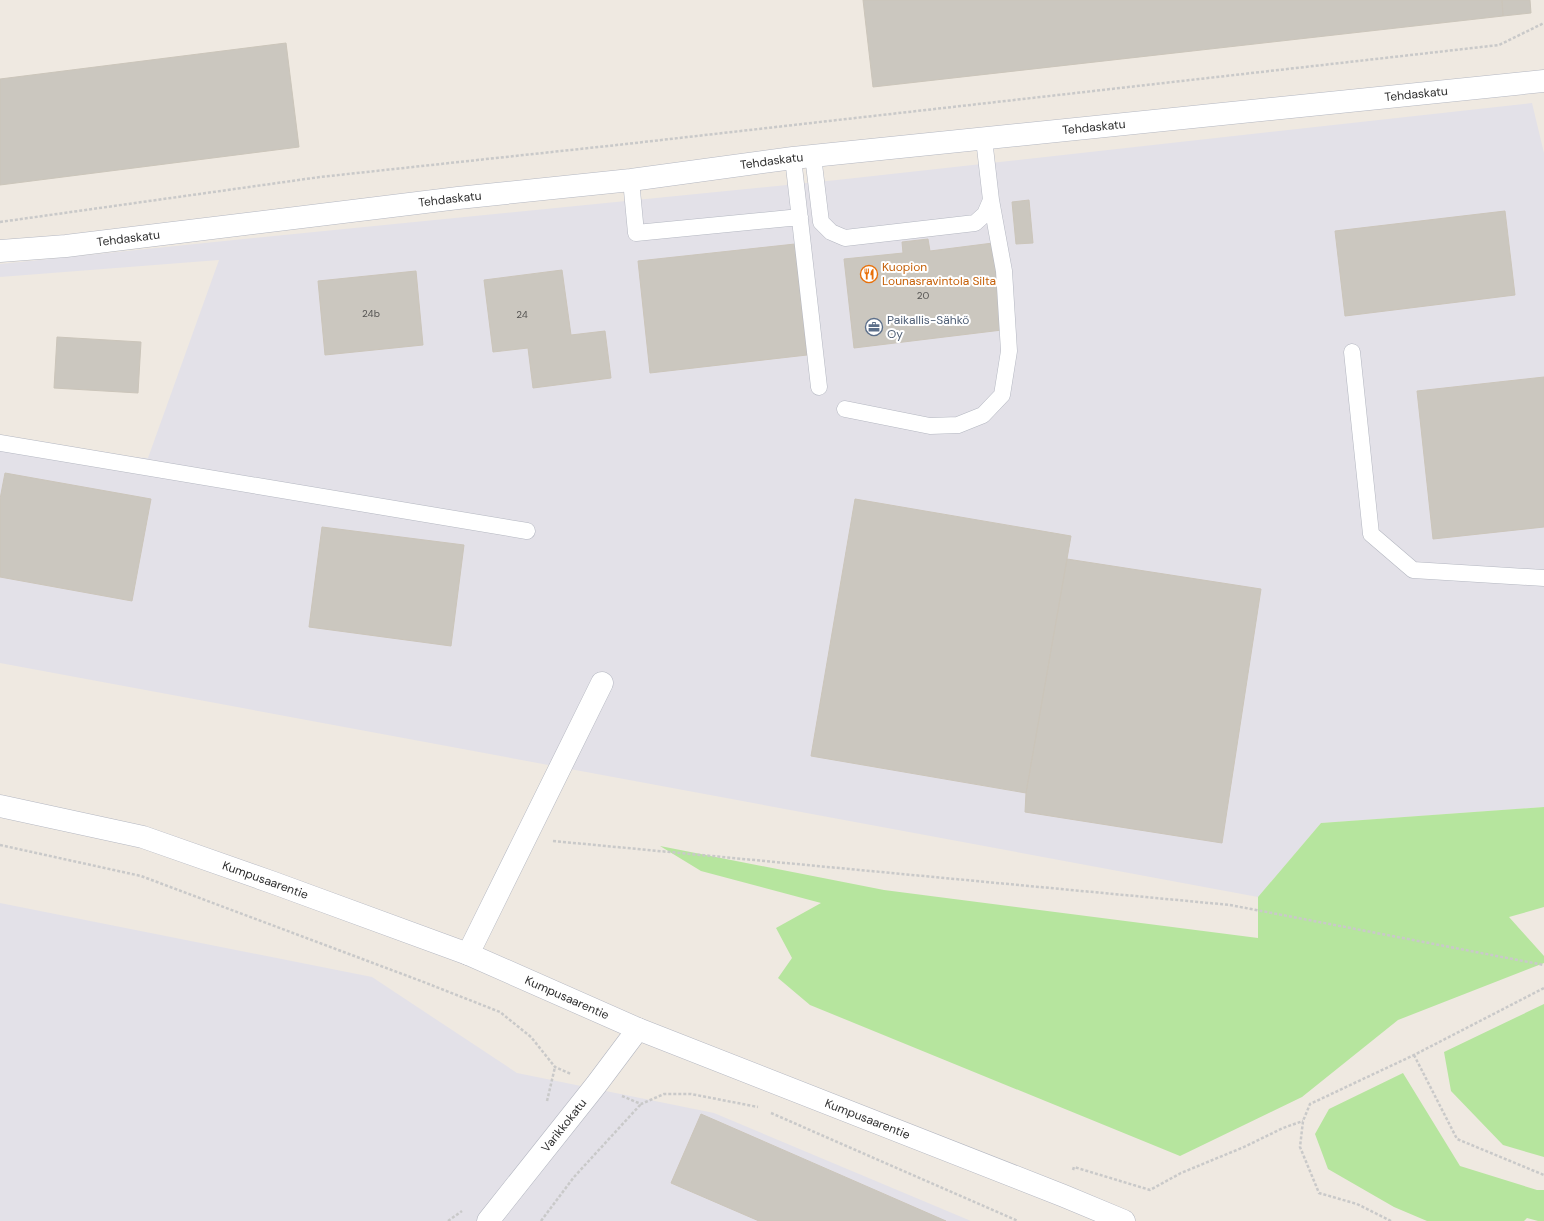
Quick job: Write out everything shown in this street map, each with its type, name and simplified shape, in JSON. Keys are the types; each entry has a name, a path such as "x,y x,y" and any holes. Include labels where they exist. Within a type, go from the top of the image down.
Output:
{"street":[{"name":"Tehdaskatu","path":"0,251 66,246 458,198 631,180 803,157 1544,81"},
{"path":"468,954 602,683"},
{"name":"Kumpusaarentie","path":"0,806 143,837 468,954 638,1029 1064,1196 1124,1221"},
{"name":"Varikkokatu","path":"488,1221 596,1085 638,1029"}],"lane":[{"path":"845,409 930,426 958,425 983,415 1002,395 1008,351 1004,271 991,200 984,138"},
{"path":"803,157 821,222 831,232 845,238 975,223 985,214 991,200"},
{"path":"803,157 800,217 819,387"},
{"path":"631,180 636,234 800,217"},
{"path":"1352,352 1371,534 1413,570 1544,578"},
{"path":"0,443 527,531"}],"path":[{"path":"0,222 320,177 618,145 1499,45 1544,23"},
{"path":"525,838 1230,906 1544,965"},
{"path":"0,846 142,876 500,1012 531,1037 555,1067 641,1104"},
{"path":"1392,1221 1356,1204 1319,1193 1300,1147 1303,1121 1310,1104 1414,1055 1544,988"},
{"path":"1414,1055 1457,1139 1544,1175"},
{"path":"541,1221 574,1177 641,1104 664,1094 691,1094 759,1107"},
{"path":"766,1110 1018,1221"},
{"path":"1064,1196 1074,1167 1150,1190 1181,1174 1244,1147 1283,1128 1303,1121"}],"shaded area":[{"path":"1532,103 1544,153 1544,807 1321,823 1258,897 0,663 0,449 148,458 219,260 0,277 0,264 837,180"},
{"path":"0,903 372,977 517,1073 714,1113 971,1221 0,1221"}],"green space":[{"path":"1544,807 1544,907 1509,917 1544,956 1544,963 1398,1020 1302,1097 1180,1156 810,1005 778,978 792,958 776,928 821,903 701,871 660,846 884,890 1258,938 1258,897 1321,823"},
{"path":"1544,1004 1544,1157 1503,1145 1451,1091 1444,1052"},
{"path":"1403,1073 1460,1166 1537,1190 1544,1190 1544,1221 1527,1218 1524,1221 1427,1221 1394,1207 1328,1169 1315,1134 1329,1109"}],"building":[{"path":"863,0 1502,0 1503,16 873,87"},
{"path":"1502,0 1530,0 1531,13 1503,16"},
{"path":"286,43 299,147 0,185 0,79"},
{"path":"1029,200 1033,243 1016,244 1012,202"},
{"path":"1505,211 1515,295 1345,316 1335,231"},
{"path":"928,239 930,251 993,243 1002,330 854,348 844,259 903,253 902,242"},
{"path":"795,244 807,355 650,373 638,261"},
{"path":"562,270 571,335 605,331 611,378 533,388 528,348 493,352 484,280"},
{"path":"416,271 423,345 325,355 318,281"},
{"path":"57,337 141,342 138,393 54,388"},
{"path":"1544,377 1544,527 1433,539 1417,391"},
{"path":"5,473 151,499 132,601 0,577 0,499"},
{"path":"855,499 1071,536 1026,793 811,756"},
{"path":"322,527 464,545 451,646 309,627"},
{"path":"1067,559 1261,589 1222,843 1025,812 1026,793"},
{"path":"701,1114 946,1221 759,1221 671,1183"}],"place":[{"name":"Kuopion Lounasravintola Silta","path":"869,274"},
{"name":"Paikallis-Sähkö Oy","path":"874,327"}]}
